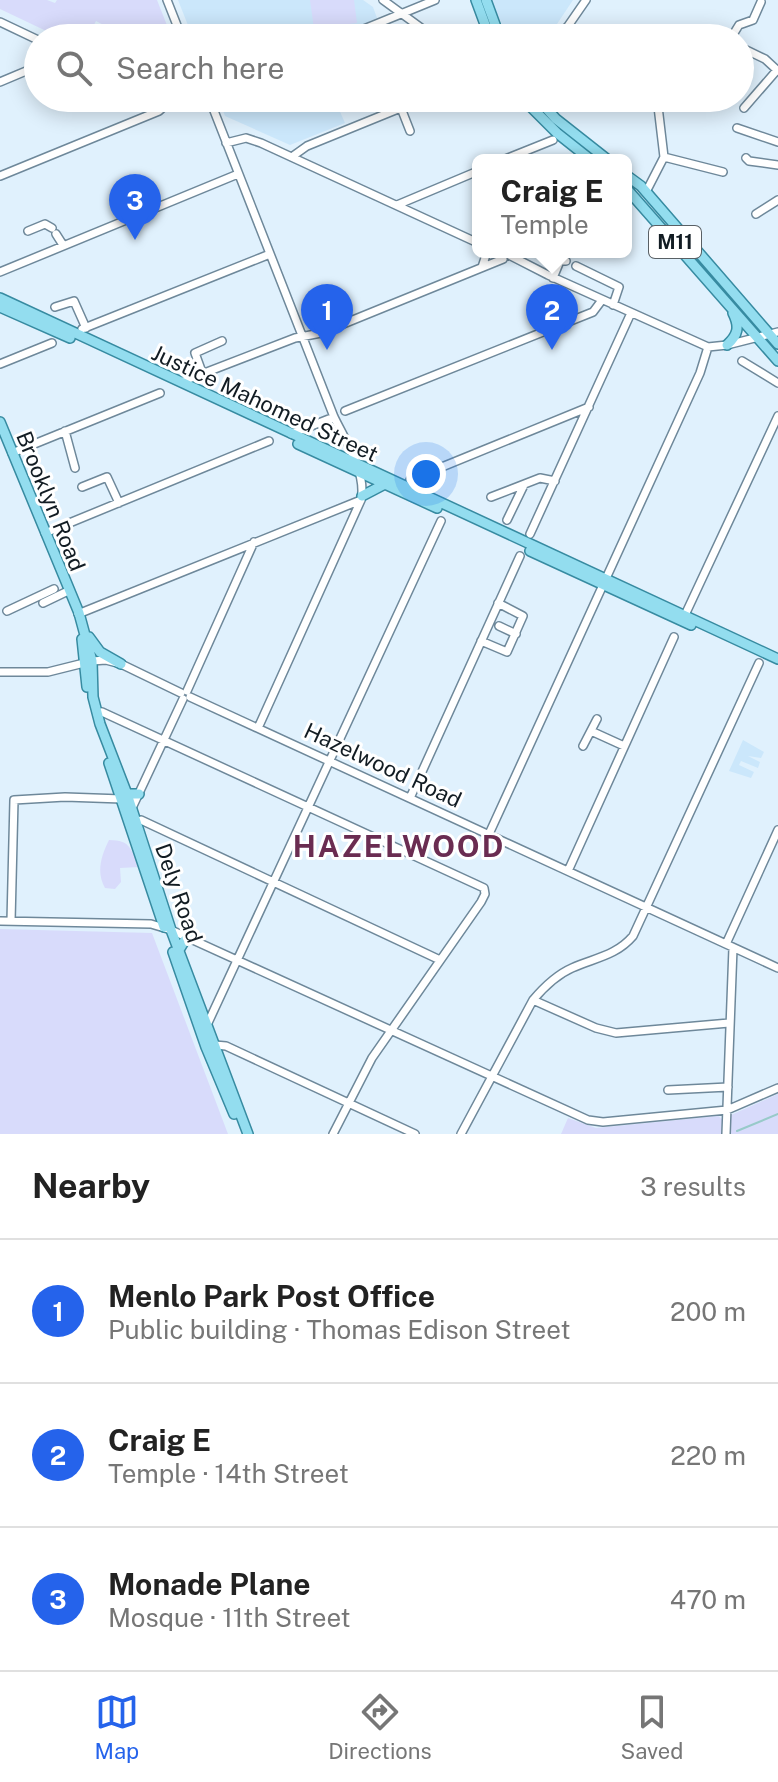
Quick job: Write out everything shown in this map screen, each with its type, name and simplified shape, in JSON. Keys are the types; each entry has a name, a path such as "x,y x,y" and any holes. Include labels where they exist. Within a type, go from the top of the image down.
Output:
{"main road":[{"path":"476,0 485,24"},
{"path":"486,0 495,24"},
{"path":"535,112 584,154"},
{"path":"550,112 600,154"},
{"name":"M11","path":"632,179 774,333 778,344"},
{"name":"M11","path":"632,195 778,361"},
{"name":"Justice Mahomed Street","path":"0,298 291,434 383,485 685,615 778,659"},
{"path":"724,298 738,328 727,345"},
{"name":"Justice Mahomed Street","path":"0,307 604,581 778,665"},
{"name":"Brooklyn Road","path":"0,422 4,440 85,631 88,662"},
{"path":"362,498 383,485"},
{"name":"Brooklyn Road","path":"77,614 88,662"},
{"path":"85,631 96,648 121,664"},
{"name":"Dely Road","path":"88,662 91,712 140,828"},
{"path":"125,796 139,794"},
{"name":"Dely Road","path":"125,796 140,828 206,1047 246,1134"},
{"name":"Dely Road","path":"168,928 179,950 246,1134"},
{"path":"179,950 185,940 193,938"},
{"path":"212,1046 221,1083"}],"street":[{"path":"167,0 176,24"},
{"path":"383,0 416,24"},
{"path":"375,24 435,0"},
{"path":"569,24 586,0"},
{"path":"742,24 753,20 761,2"},
{"path":"0,22 24,33"},
{"path":"754,54 778,71 754,97"},
{"path":"0,82 24,72"},
{"path":"0,176 157,112"},
{"path":"214,112 334,417 358,469 362,498 258,728"},
{"path":"293,156 307,146 391,112"},
{"path":"403,112 410,131"},
{"path":"646,192 664,157 659,112"},
{"path":"737,128 778,142"},
{"path":"226,143 249,139 293,156 472,240"},
{"path":"518,154 553,140"},
{"path":"664,157 723,172"},
{"path":"746,158 778,165"},
{"path":"0,272 238,174"},
{"path":"397,205 472,174"},
{"path":"637,183 652,177"},
{"path":"756,214 778,200"},
{"path":"28,231 45,224 63,245"},
{"path":"55,307 74,301 84,328 270,254"},
{"path":"485,266 486,258"},
{"path":"179,383 321,333 499,258"},
{"path":"511,258 708,347 774,333"},
{"path":"553,278 560,261 566,261"},
{"path":"576,266 619,287 613,305"},
{"path":"345,411 593,312 602,300"},
{"path":"530,534 631,313"},
{"path":"200,376 195,353 222,341"},
{"path":"0,364 52,343"},
{"path":"489,834 700,373 708,347"},
{"path":"742,361 778,383"},
{"path":"12,453 160,393"},
{"path":"410,480 589,407"},
{"path":"685,615 778,416"},
{"path":"291,434 334,417"},
{"path":"65,431 75,468"},
{"path":"45,533 269,441"},
{"path":"82,487 107,477 119,503"},
{"path":"514,505 493,497 540,478 555,481"},
{"path":"507,520 524,485"},
{"path":"77,614 362,498"},
{"path":"207,1025 441,521"},
{"path":"132,808 254,542"},
{"path":"410,798 520,556"},
{"path":"44,600 54,589"},
{"path":"7,611 69,592"},
{"path":"481,641 506,652 516,634 523,616 498,603"},
{"path":"499,626 516,634"},
{"path":"568,871 674,637"},
{"name":"Hazelwood Road","path":"88,662 106,660 121,664 778,968"},
{"path":"0,672 48,672 88,662"},
{"path":"461,1134 533,1000 562,973 619,949 633,936 759,663"},
{"path":"102,712 310,806 485,890 481,902 391,1030 347,1103 333,1134"},
{"path":"583,746 597,719"},
{"path":"591,731 624,746"},
{"path":"11,921 14,800 125,796"},
{"path":"140,828 274,883 440,960"},
{"path":"726,1134 730,946 778,830"},
{"path":"0,921 140,923 168,928 595,1122 727,1110 778,1088"},
{"path":"533,1000 596,1028 616,1033 729,1023"},
{"path":"212,1046 226,1046 415,1134"},
{"path":"668,1090 728,1087"}],"shaded area":[{"path":"0,0 47,0 55,3 57,0 157,0 166,24 102,24 96,21 94,24 32,24 0,9"},
{"path":"178,0 363,0 373,7 377,18 364,24 187,24"},
{"path":"310,0 354,0 357,23 313,24"},
{"path":"491,0 573,0 557,24 502,24"},
{"path":"223,112 340,112 345,123 290,145 225,116"},
{"path":"743,740 764,752 761,758 748,756 760,762 758,768 741,761 739,765 754,772 751,778 729,771"},
{"path":"109,840 125,843 140,863 139,867 120,868 121,882 115,889 105,888 100,870"},
{"path":"0,929 152,933 228,1134 0,1134"},
{"path":"778,1094 778,1134 730,1134 731,1115"},
{"path":"718,1116 722,1119 721,1134 561,1134 568,1118 596,1128"}],"waterway":[{"path":"737,1131 778,1114"}],"place":[{"name":"Monade Plane","path":"135,240"},
{"name":"Menlo Park Post Office","path":"327,350"},
{"name":"Craig E","path":"552,350"}],"district":[{"name":"HAZELWOOD","path":"399,846"}]}
